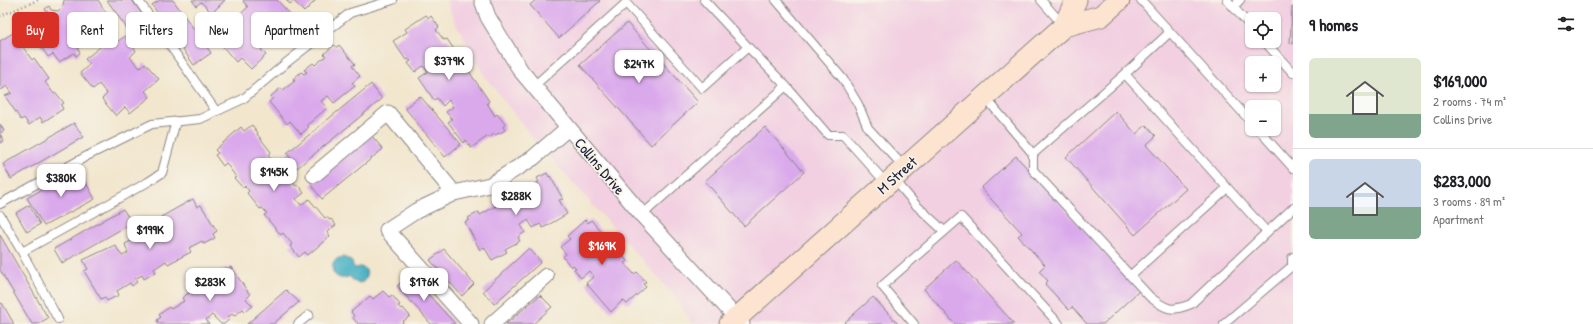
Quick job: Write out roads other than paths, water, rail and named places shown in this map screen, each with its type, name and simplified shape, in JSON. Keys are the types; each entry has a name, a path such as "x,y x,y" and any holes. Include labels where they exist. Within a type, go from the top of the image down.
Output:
{"street":[{"name":"Collins Drive","path":"482,0 488,16 521,71 642,215 736,322"},
{"name":"M Street","path":"736,322 1064,26 1076,0"},
{"name":"M Street","path":"1064,26 1101,16 1119,0"},
{"path":"314,175 388,113 454,193"},
{"path":"471,324 387,230 416,211 454,193 490,185 533,158 568,128"},
{"path":"492,324 546,276"}],"lane":[{"path":"138,0 216,111"},
{"path":"0,204 87,156 152,124 200,119 243,99 350,12 393,0"},
{"path":"704,0 786,86 828,136 843,135 896,177"},
{"path":"776,0 843,79 858,104 868,128 896,177 916,205 944,231"},
{"path":"1041,0 1064,26"},
{"path":"1141,0 1245,115"},
{"path":"1227,0 1245,20"},
{"path":"1233,7 1240,0"},
{"path":"534,86 625,1 702,88 748,47"},
{"path":"1034,154 1125,74 1170,32"},
{"path":"1270,48 1293,73"},
{"path":"1125,74 1267,232"},
{"path":"642,215 786,86"},
{"path":"985,97 1034,154 1033,170 1150,297 1162,306 1177,310 1191,304 1293,208"},
{"path":"22,252 162,173 176,121"},
{"path":"1264,136 1293,168"},
{"path":"1131,276 1227,188"},
{"path":"0,215 58,319"},
{"path":"914,324 882,286 961,217 1059,324"},
{"path":"1224,324 1292,266 1293,257"},
{"path":"298,324 309,315"}],"water":[{"path":"344,257 352,262 354,268 361,267 366,270 367,276 363,282 355,282 350,276 344,278 335,275 332,266 334,262"}]}
